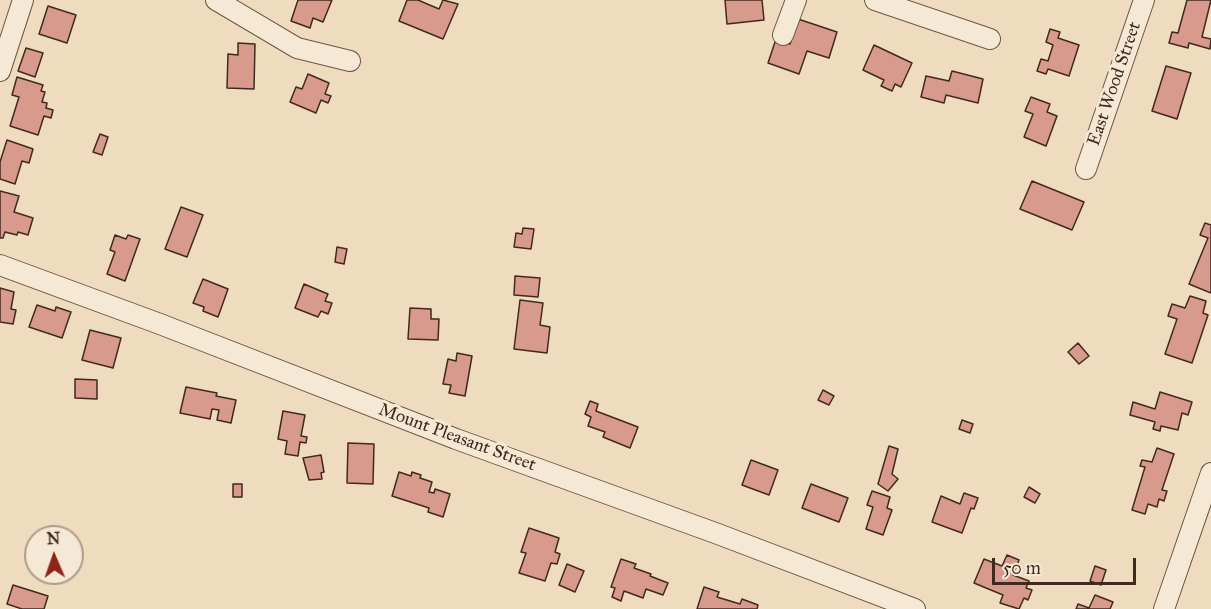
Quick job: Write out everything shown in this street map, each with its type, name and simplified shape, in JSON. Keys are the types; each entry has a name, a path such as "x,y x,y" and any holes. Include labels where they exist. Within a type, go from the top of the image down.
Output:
{"street":[{"path":"0,71 23,0"},
{"path":"216,0 297,48 350,61"},
{"path":"783,35 796,0"},
{"path":"875,0 990,39"},
{"name":"East Wood Street","path":"1086,169 1144,0"},
{"name":"Mount Pleasant Street","path":"0,265 160,324 456,439 718,534 912,608"},
{"path":"1164,609 1211,473"}],"building":[{"path":"298,0 332,0 323,22 313,18 310,28 291,21"},
{"path":"407,0 418,0 439,9 443,0 458,4 443,39 399,21"},
{"path":"725,0 762,0 764,20 727,24"},
{"path":"1187,0 1211,0 1202,37 1211,39 1210,49 1189,43 1188,48 1169,43 1172,32 1178,33"},
{"path":"48,6 76,15 67,43 39,34"},
{"path":"798,19 837,32 829,58 807,51 799,74 768,63 776,39 790,44"},
{"path":"1050,29 1060,32 1058,38 1079,45 1069,76 1048,69 1046,74 1037,71 1041,59 1048,61 1053,45 1046,42"},
{"path":"238,43 255,44 254,89 227,88 228,54 238,55"},
{"path":"874,45 912,63 901,87 895,84 892,91 881,86 884,80 863,70"},
{"path":"26,48 43,53 35,77 18,71"},
{"path":"1166,66 1191,73 1177,119 1152,111"},
{"path":"952,71 983,79 978,103 946,95 944,103 921,97 926,76 949,81"},
{"path":"308,74 329,83 325,94 331,96 328,103 321,100 316,113 290,102 296,87 302,89"},
{"path":"17,77 43,85 41,91 45,92 42,102 47,103 46,108 53,110 51,118 44,116 38,135 10,126 19,97 12,95"},
{"path":"1031,97 1050,104 1047,112 1057,116 1046,146 1024,137 1033,114 1025,111"},
{"path":"100,134 108,137 102,155 93,152"},
{"path":"7,140 33,149 29,163 22,161 15,184 0,179 0,162"},
{"path":"1032,181 1084,202 1072,230 1020,209"},
{"path":"0,191 19,196 14,212 33,218 28,235 5,232 3,238 0,238"},
{"path":"181,207 203,215 187,257 165,249"},
{"path":"1205,223 1211,225 1211,293 1189,284 1208,238 1200,235"},
{"path":"523,228 534,229 531,249 514,247 516,233 522,234"},
{"path":"115,235 126,239 128,235 140,239 125,281 107,274 115,252 110,250"},
{"path":"337,247 347,249 344,264 335,262"},
{"path":"515,276 540,278 538,297 514,295"},
{"path":"203,279 228,289 218,317 203,311 204,307 193,303"},
{"path":"304,284 328,294 325,301 332,303 328,314 321,311 318,317 295,308"},
{"path":"0,288 14,292 11,309 16,310 13,324 0,322"},
{"path":"1190,296 1206,301 1203,313 1208,315 1192,363 1165,354 1177,319 1168,316 1172,304 1185,308"},
{"path":"520,300 543,303 540,325 550,327 547,353 514,349"},
{"path":"37,305 55,311 56,307 71,312 62,338 29,327"},
{"path":"410,308 431,309 431,319 439,319 438,340 408,339"},
{"path":"90,330 121,338 113,368 82,360"},
{"path":"1078,343 1089,356 1079,364 1068,352"},
{"path":"457,353 472,356 465,396 449,393 451,385 443,384 448,359 456,361"},
{"path":"75,379 97,380 97,399 75,398"},
{"path":"186,387 217,393 216,396 236,400 231,423 217,420 219,410 212,409 210,419 180,413"},
{"path":"823,390 834,396 829,405 818,400"},
{"path":"1160,392 1192,402 1188,415 1182,413 1178,430 1161,426 1160,431 1153,429 1155,422 1130,415 1133,402 1155,409"},
{"path":"590,401 598,404 596,411 638,427 630,448 603,437 605,432 588,426 591,417 585,414"},
{"path":"283,411 305,415 301,436 307,437 306,443 300,442 298,456 285,454 287,441 278,439"},
{"path":"962,420 973,424 970,433 959,429"},
{"path":"348,443 374,444 373,484 347,483"},
{"path":"889,446 898,449 892,474 898,479 888,491 878,484"},
{"path":"1157,448 1174,454 1162,490 1167,491 1164,501 1159,499 1157,507 1148,504 1145,514 1132,510 1145,467 1140,466 1142,460 1152,462"},
{"path":"321,455 324,472 321,473 322,479 309,480 303,458"},
{"path":"751,460 778,470 769,495 742,485"},
{"path":"399,472 411,476 412,472 432,482 429,492 434,493 435,489 450,494 443,517 428,512 429,508 392,496"},
{"path":"233,484 242,484 242,497 233,497"},
{"path":"811,484 848,498 839,522 802,508"},
{"path":"1029,487 1040,494 1035,503 1024,497"},
{"path":"872,491 890,497 887,508 892,510 883,535 866,529 873,507 867,505"},
{"path":"964,493 978,498 974,509 971,508 962,533 932,522 941,496 960,504"},
{"path":"529,528 559,538 555,552 560,554 557,564 551,563 545,581 519,573 526,553 521,552"},
{"path":"1007,555 1019,560 1013,575 1029,581 1026,588 1032,590 1028,600 1024,598 1019,609 1000,603 1003,595 974,583 984,559 1002,566"},
{"path":"621,559 636,564 634,568 668,583 663,595 646,589 643,598 624,591 621,601 612,597 615,588 611,587"},
{"path":"567,564 584,571 575,592 559,585"},
{"path":"1095,566 1106,570 1101,585 1090,581"},
{"path":"13,585 48,596 44,609 22,609 7,604"},
{"path":"704,587 719,592 717,597 740,604 742,599 758,605 757,609 697,609"},
{"path":"1095,595 1113,602 1110,609 1076,609 1078,604 1089,608"}]}
